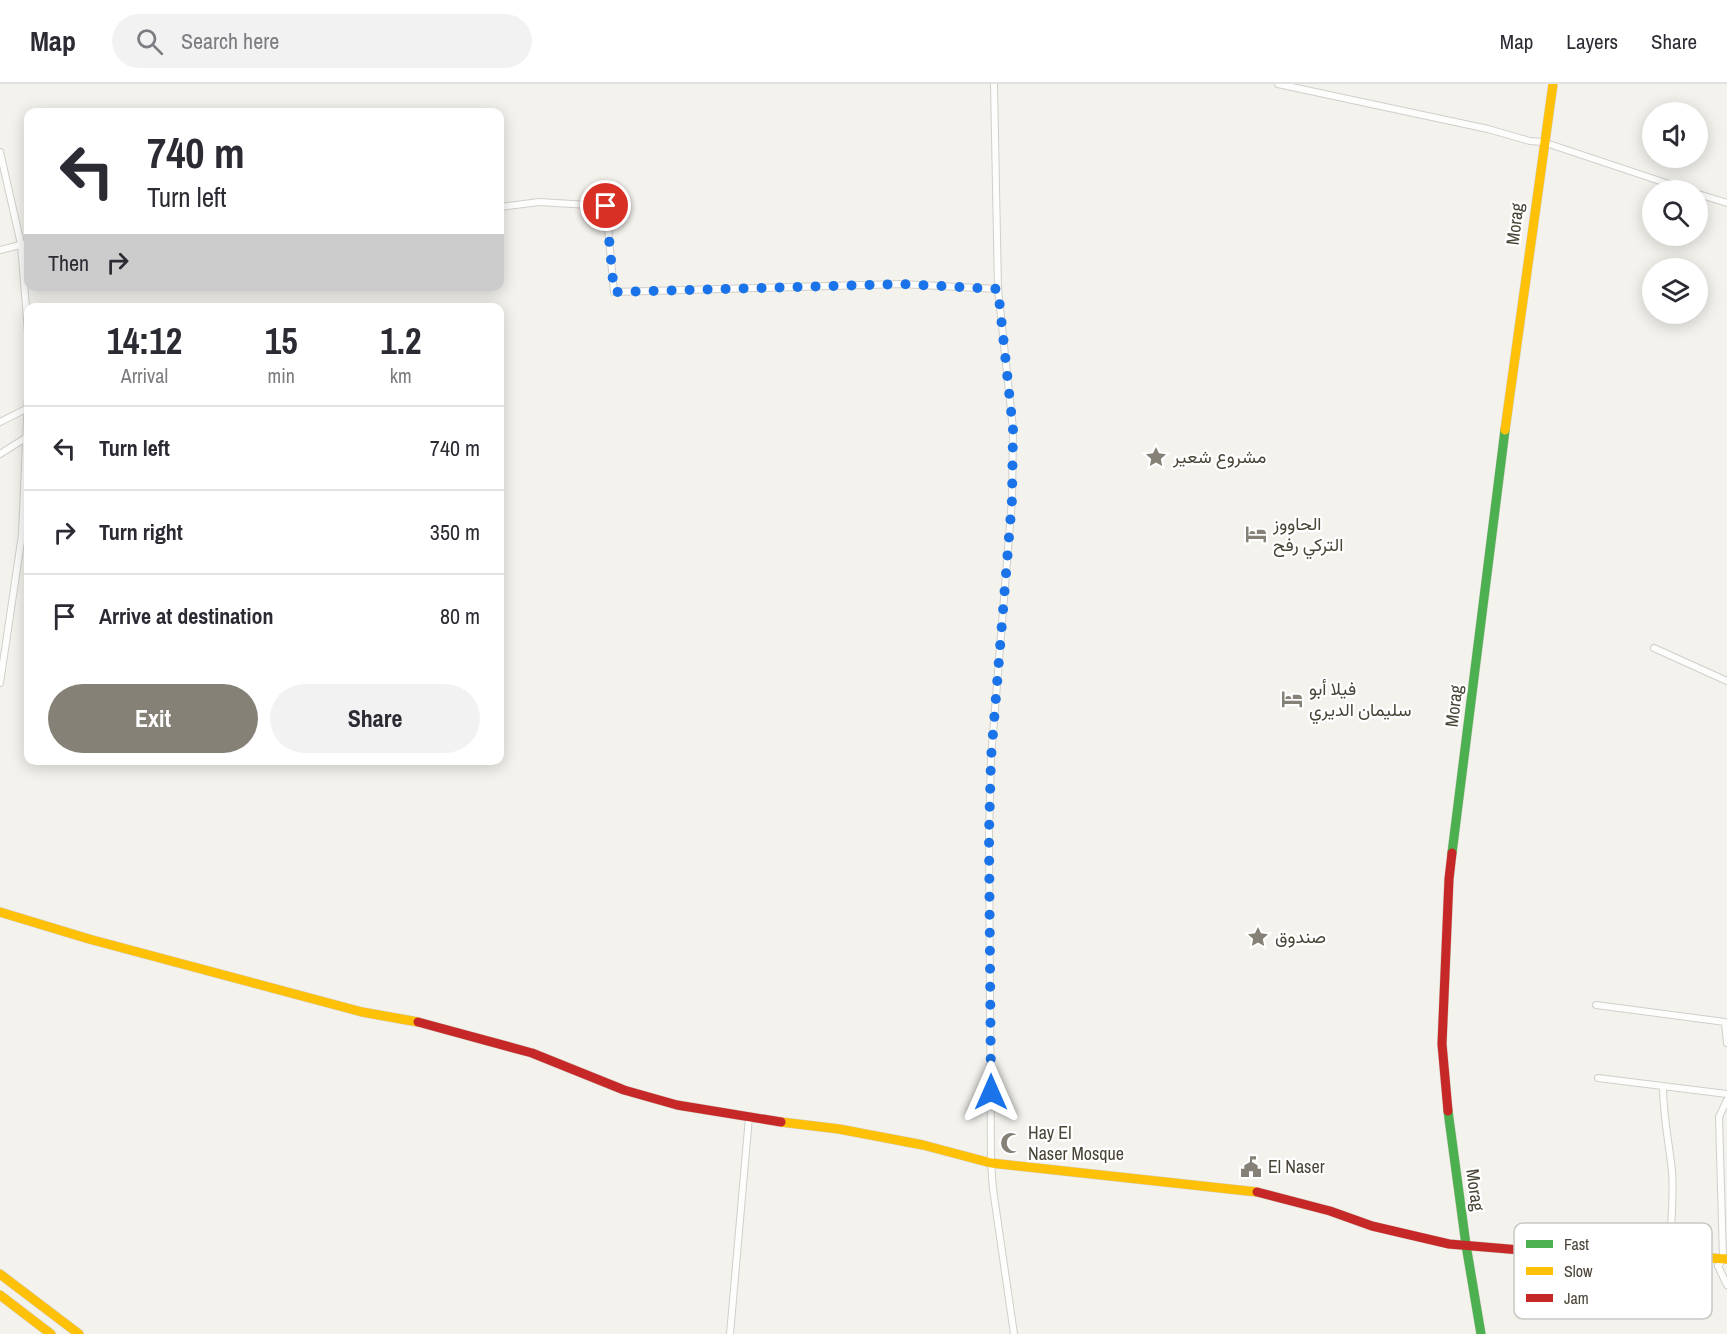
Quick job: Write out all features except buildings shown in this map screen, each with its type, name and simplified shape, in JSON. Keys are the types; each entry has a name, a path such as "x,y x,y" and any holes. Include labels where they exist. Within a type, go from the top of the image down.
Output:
{"main road":[{"name":"Morag","path":"1481,1334 1466,1245 1442,1044 1449,879 1496,495 1543,142 1553,84"},
{"path":"0,912 89,939 362,1012 432,1024 463,1032 532,1053 624,1090 677,1105 839,1129 923,1145 991,1163 1252,1191 1330,1211 1372,1226 1448,1244 1514,1249"},
{"path":"0,1274 79,1334"},
{"path":"0,1295 51,1334"}],"street":[{"path":"994,84 998,289 1013,429 1012,500 991,758 989,834 991,1163 1014,1334"},
{"path":"1278,84 1488,129 1530,141 1543,142 1657,180"},
{"path":"0,152 21,244 24,282"},
{"path":"1708,197 1727,203"},
{"path":"504,206 539,202 606,206 614,292 901,284 998,289"},
{"path":"0,250 24,244"},
{"path":"0,422 24,410"},
{"path":"0,454 24,439"},
{"path":"0,683 22,535 24,496"},
{"path":"1654,648 1727,681"},
{"path":"1596,1005 1726,1022 1727,1043"},
{"path":"1598,1078 1727,1094"},
{"path":"1663,1087 1663,1105 1672,1174 1671,1223"},
{"path":"1727,1100 1719,1117 1725,1259 1718,1266 1727,1285"},
{"path":"730,1334 749,1117"}],"traffic: fast":[{"path":"1452,853 1505,430"},
{"path":"1448,1111 1466,1245 1481,1334"}],"traffic: slow":[{"path":"1505,430 1553,84"},
{"path":"0,912 89,939 362,1012 418,1022"},
{"path":"781,1122 839,1129 923,1145 991,1163 1257,1192"},
{"path":"1712,1258 1727,1259"},
{"path":"0,1274 79,1334"},
{"path":"0,1295 51,1334"}],"traffic: jam":[{"path":"1448,1111 1442,1044 1452,853"},
{"path":"418,1022 532,1053 624,1090 677,1105 781,1122"},
{"path":"1257,1192 1330,1211 1372,1226 1449,1244 1514,1250"}],"place":[{"name":"مشروع شعير","path":"1156,457"},
{"name":"الحاووز التركي رفح","path":"1256,534"},
{"name":"فيلا أبو سليمان الديري","path":"1292,699"},
{"name":"صندوق","path":"1258,937"},
{"name":"Hay El Naser Mosque","path":"1011,1143"},
{"name":"El Naser","path":"1251,1167"}],"route":[{"path":"606,206 614,292 901,284 998,289 1013,429 1012,500 991,758 989,834 991,1092"}]}
